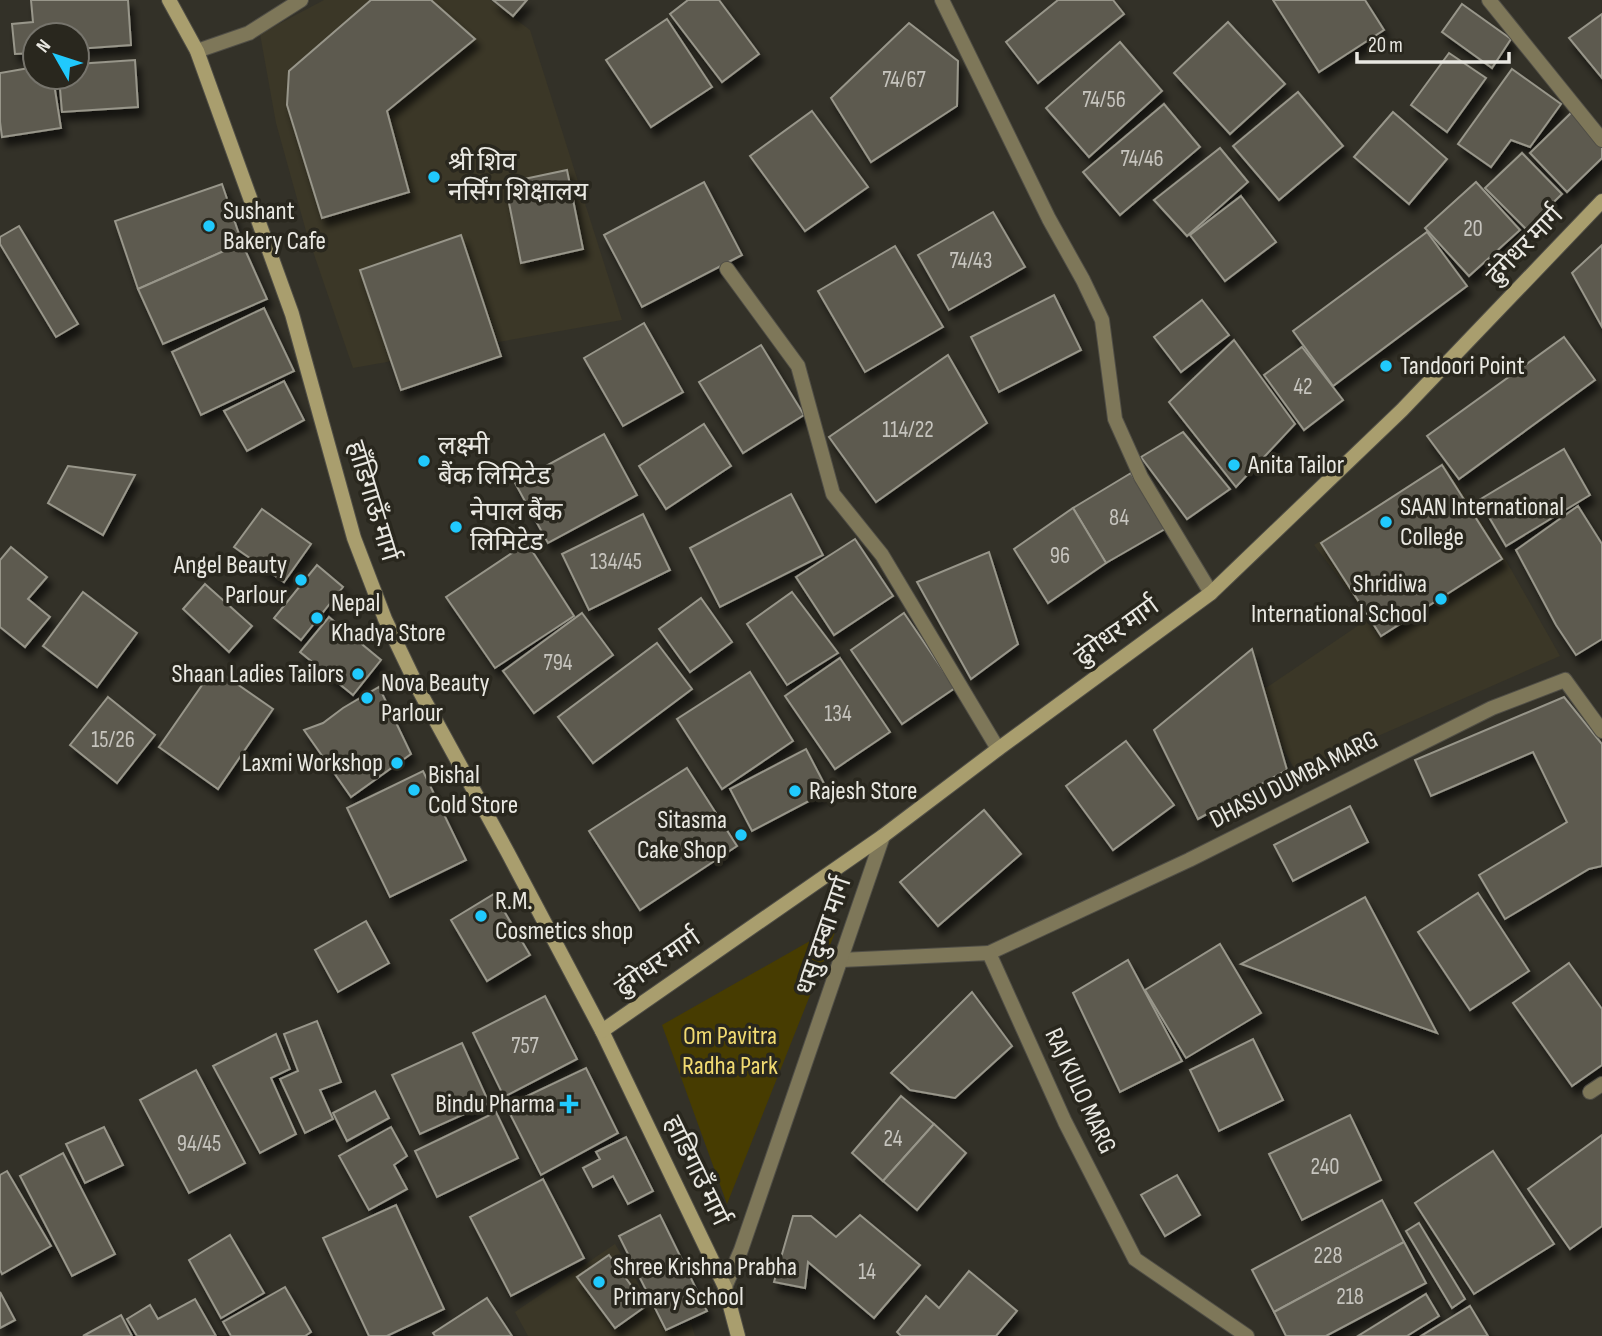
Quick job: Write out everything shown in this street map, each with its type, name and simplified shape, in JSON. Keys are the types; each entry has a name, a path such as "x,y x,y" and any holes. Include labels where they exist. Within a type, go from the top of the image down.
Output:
{"main road":[{"name":"हाँडिगाऊँ मार्ग","path":"169,0 197,51 292,314 354,538 386,619 419,692 602,1031"},
{"name":"ढुंगेधर मार्ग","path":"602,1031 883,836 1211,593 1402,410 1602,201"},
{"name":"हाडिगाउँ मार्ग","path":"602,1031 725,1287 738,1336"}],"street":[{"path":"197,51 249,33 301,0"},
{"path":"942,0 1049,219 1102,320 1115,419 1141,477 1211,593"},
{"path":"1489,0 1602,139"},
{"path":"727,269 799,366 833,494 882,555 998,749"},
{"name":"DHASU DUMBA MARG","path":"989,953 1189,860 1492,708 1565,680 1602,731"},
{"name":"धसु दुम्बा मार्ग","path":"725,1287 741,1250 883,836"},
{"path":"841,960 989,953"},
{"name":"RAJ KULO MARG","path":"989,953 1065,1122 1135,1259 1247,1336"}],"shaded area":[{"name":"श्री शिव नर्सिंग शिक्षालय","path":"324,0 490,0 530,30 622,320 353,368 306,231 276,123 260,34"},
{"name":"Shridiwa International School","path":"1444,463 1505,559 1560,656 1296,772 1254,696 1368,619 1314,545"},
{"name":"Shree Krishna Prabha Primary School","path":"615,1244 666,1330 691,1323 695,1336 528,1336 515,1312"}],"green space":[{"name":"Om Pavitra Radha Park","path":"838,925 727,1204 662,1025"}],"building":[{"path":"31,0 128,0 131,45 91,48 91,21 33,21"},
{"path":"371,0 431,0 475,39 387,111 409,192 322,218 287,105 289,71"},
{"path":"493,0 527,0 513,16"},
{"path":"688,0 719,0 759,54 722,82 670,14"},
{"path":"1058,0 1113,0 1124,14 1038,83 1006,42"},
{"path":"1273,0 1365,0 1384,30 1319,72"},
{"path":"1462,4 1511,39 1492,68 1442,32"},
{"path":"1602,14 1602,78 1569,38"},
{"path":"667,19 712,87 651,127 606,60"},
{"path":"1228,22 1285,84 1230,134 1174,73"},
{"path":"21,23 21,54 15,54 12,24"},
{"path":"909,23 958,61 957,106 871,162 831,98"},
{"path":"1120,42 1162,91 1089,157 1046,108"},
{"path":"1449,53 1486,78 1447,132 1411,105"},
{"path":"135,60 138,107 62,112 60,91 91,91 91,63"},
{"path":"21,69 21,91 55,91 61,128 2,137 0,73"},
{"path":"1512,69 1561,104 1530,147 1511,140 1491,167 1458,144"},
{"path":"1298,92 1343,146 1279,200 1233,146"},
{"path":"1164,104 1200,147 1120,215 1083,172"},
{"path":"812,111 868,187 805,231 750,156"},
{"path":"1573,111 1602,141 1602,158 1567,192 1530,153"},
{"path":"1393,112 1447,159 1409,204 1354,157"},
{"path":"1220,148 1248,182 1187,236 1154,200"},
{"path":"1522,153 1562,194 1526,229 1485,188"},
{"path":"567,170 583,249 521,263 505,183"},
{"path":"704,182 742,255 642,307 604,235"},
{"path":"1476,182 1520,230 1469,276 1425,228"},
{"path":"222,184 242,243 138,289 115,221"},
{"path":"1241,196 1276,242 1225,281 1190,235"},
{"path":"993,212 1025,267 949,310 918,255"},
{"path":"19,226 78,324 56,337 0,244 0,237"},
{"path":"1427,232 1467,286 1333,386 1293,331"},
{"path":"461,235 501,356 401,390 360,270"},
{"path":"242,243 267,299 163,344 138,289"},
{"path":"1602,245 1602,327 1572,273"},
{"path":"895,246 943,327 865,372 818,291"},
{"path":"1054,295 1081,350 999,392 971,337"},
{"path":"1202,300 1229,335 1181,372 1154,337"},
{"path":"264,308 294,371 201,415 172,352"},
{"path":"644,323 683,392 623,426 584,358"},
{"path":"1564,337 1595,380 1459,479 1427,436"},
{"path":"1234,340 1295,424 1236,487 1169,402"},
{"path":"761,345 804,415 743,453 699,382"},
{"path":"1302,347 1343,400 1304,430 1264,375"},
{"path":"948,355 987,423 876,502 829,437"},
{"path":"284,381 304,420 247,451 224,411"},
{"path":"704,424 731,466 666,509 639,466"},
{"path":"1183,432 1230,489 1187,519 1141,457"},
{"path":"604,434 637,495 548,543 515,483"},
{"path":"1564,449 1590,495 1506,546 1479,500"},
{"path":"1442,465 1502,559 1381,636 1321,543"},
{"path":"68,466 135,475 103,535 48,503"},
{"path":"1131,473 1165,529 1106,563 1073,508"},
{"path":"791,494 823,555 720,607 690,548"},
{"path":"1578,506 1602,544 1602,639 1576,655 1556,625 1516,550"},
{"path":"1073,508 1106,563 1048,603 1014,549"},
{"path":"262,509 311,544 284,582 234,547"},
{"path":"643,514 670,570 589,610 562,554"},
{"path":"855,539 893,596 834,635 796,577"},
{"path":"527,543 574,616 495,668 446,597"},
{"path":"11,547 47,577 28,599 50,617 25,647 0,627 0,560"},
{"path":"989,552 1018,644 971,679 917,582"},
{"path":"317,565 343,587 301,640 274,618"},
{"path":"205,584 252,626 229,652 183,609"},
{"path":"83,592 137,633 97,687 43,646"},
{"path":"792,592 838,653 787,685 747,624"},
{"path":"701,598 732,642 690,672 659,629"},
{"path":"582,613 613,655 534,713 503,671"},
{"path":"904,613 955,688 902,724 851,650"},
{"path":"329,617 381,660 353,695 300,652"},
{"path":"657,643 692,689 593,763 558,717"},
{"path":"1252,649 1287,770 1198,819 1154,730"},
{"path":"840,658 890,732 835,769 785,696"},
{"path":"214,668 273,709 218,789 159,747"},
{"path":"750,672 793,741 722,789 677,719"},
{"path":"379,687 411,754 351,797 304,730 323,723"},
{"path":"108,697 155,735 117,783 70,745"},
{"path":"1564,697 1602,744 1602,866 1589,869 1505,919 1479,875 1567,822 1533,752 1431,796 1415,760"},
{"path":"1126,741 1174,805 1113,850 1066,786"},
{"path":"806,749 828,791 752,831 730,789"},
{"path":"687,768 737,846 640,910 589,831"},
{"path":"423,771 466,860 390,897 347,808"},
{"path":"1350,806 1368,842 1293,881 1274,845"},
{"path":"984,810 1021,854 938,926 900,882"},
{"path":"1478,893 1529,971 1470,1010 1418,932"},
{"path":"494,894 530,955 487,981 451,920"},
{"path":"1365,897 1437,1033 1241,964"},
{"path":"366,921 389,963 338,992 315,950"},
{"path":"1220,944 1261,1013 1186,1058 1145,990"},
{"path":"1128,960 1182,1061 1120,1092 1073,993"},
{"path":"1569,963 1602,1009 1602,1065 1572,1086 1513,1003"},
{"path":"972,992 1012,1046 955,1098 910,1090 891,1073"},
{"path":"545,996 577,1059 504,1097 473,1033"},
{"path":"317,1021 341,1082 320,1090 333,1119 305,1133 280,1079 298,1071 284,1034"},
{"path":"276,1034 290,1069 271,1078 296,1134 260,1153 213,1066"},
{"path":"1253,1039 1283,1100 1219,1131 1190,1070"},
{"path":"462,1043 489,1103 420,1134 392,1075"},
{"path":"586,1068 618,1133 541,1175 506,1106"},
{"path":"196,1070 245,1163 189,1193 140,1100"},
{"path":"375,1091 389,1118 347,1141 333,1113"},
{"path":"901,1096 934,1124 883,1181 852,1153"},
{"path":"496,1112 518,1158 437,1197 415,1151"},
{"path":"1350,1115 1381,1180 1302,1220 1269,1154"},
{"path":"934,1124 966,1153 917,1210 883,1181"},
{"path":"104,1127 123,1165 85,1183 66,1144"},
{"path":"391,1127 407,1156 394,1165 407,1189 369,1210 339,1156"},
{"path":"1602,1135 1602,1226 1570,1249 1528,1189"},
{"path":"626,1137 653,1191 628,1204 613,1176 593,1187 583,1168 600,1159 596,1152"},
{"path":"1493,1151 1554,1244 1474,1294 1415,1203"},
{"path":"63,1153 115,1254 72,1276 20,1176"},
{"path":"7,1171 51,1246 2,1274 0,1175"},
{"path":"1177,1175 1200,1215 1165,1236 1141,1195"},
{"path":"543,1179 584,1258 511,1296 470,1217"},
{"path":"1382,1200 1404,1242 1274,1312 1252,1270"},
{"path":"396,1205 444,1309 387,1336 369,1336 323,1238"},
{"path":"660,1215 707,1311 666,1330 619,1236"},
{"path":"860,1215 920,1265 874,1318 808,1262 805,1288 774,1282 793,1216 811,1216 836,1237"},
{"path":"1419,1223 1465,1299 1452,1308 1406,1231"},
{"path":"230,1235 264,1293 221,1318 189,1260"},
{"path":"1404,1242 1426,1283 1326,1336 1286,1336 1274,1312"},
{"path":"609,1255 646,1306 615,1328 577,1277"},
{"path":"969,1271 1017,1311 996,1336 901,1336 897,1332 926,1296 939,1308"},
{"path":"285,1287 311,1332 305,1336 231,1336 223,1322"},
{"path":"0,1292 15,1320 0,1328"},
{"path":"1426,1294 1439,1316 1407,1336 1358,1336"},
{"path":"487,1298 512,1336 435,1336 433,1333"},
{"path":"195,1299 216,1336 137,1336 127,1319 150,1305 158,1319"},
{"path":"1470,1306 1488,1336 1421,1336"},
{"path":"121,1315 132,1336 83,1336"}],"place":[{"name":"श्री शिव नर्सिंग शिक्षालय","path":"434,177"},
{"name":"Sushant Bakery Cafe","path":"209,226"},
{"name":"Tandoori Point","path":"1386,366"},
{"name":"लक्ष्मी बैंक लिमिटेड","path":"424,461"},
{"name":"Anita Tailor","path":"1234,465"},
{"name":"SAAN International College","path":"1386,522"},
{"name":"नेपाल बैंक लिमिटेड","path":"456,527"},
{"name":"Angel Beauty Parlour","path":"301,580"},
{"name":"Shridiwa International School","path":"1441,599"},
{"name":"Nepal Khadya Store","path":"317,618"},
{"name":"Shaan Ladies Tailors","path":"358,674"},
{"name":"Nova Beauty Parlour","path":"367,698"},
{"name":"Laxmi Workshop","path":"397,763"},
{"name":"Bishal Cold Store","path":"414,790"},
{"name":"Rajesh Store","path":"795,791"},
{"name":"Sitasma Cake Shop","path":"741,835"},
{"name":"R.M. Cosmetics shop","path":"481,916"},
{"name":"Bindu Pharma","path":"569,1104"},
{"name":"Shree Krishna Prabha Primary School","path":"599,1282"}]}
